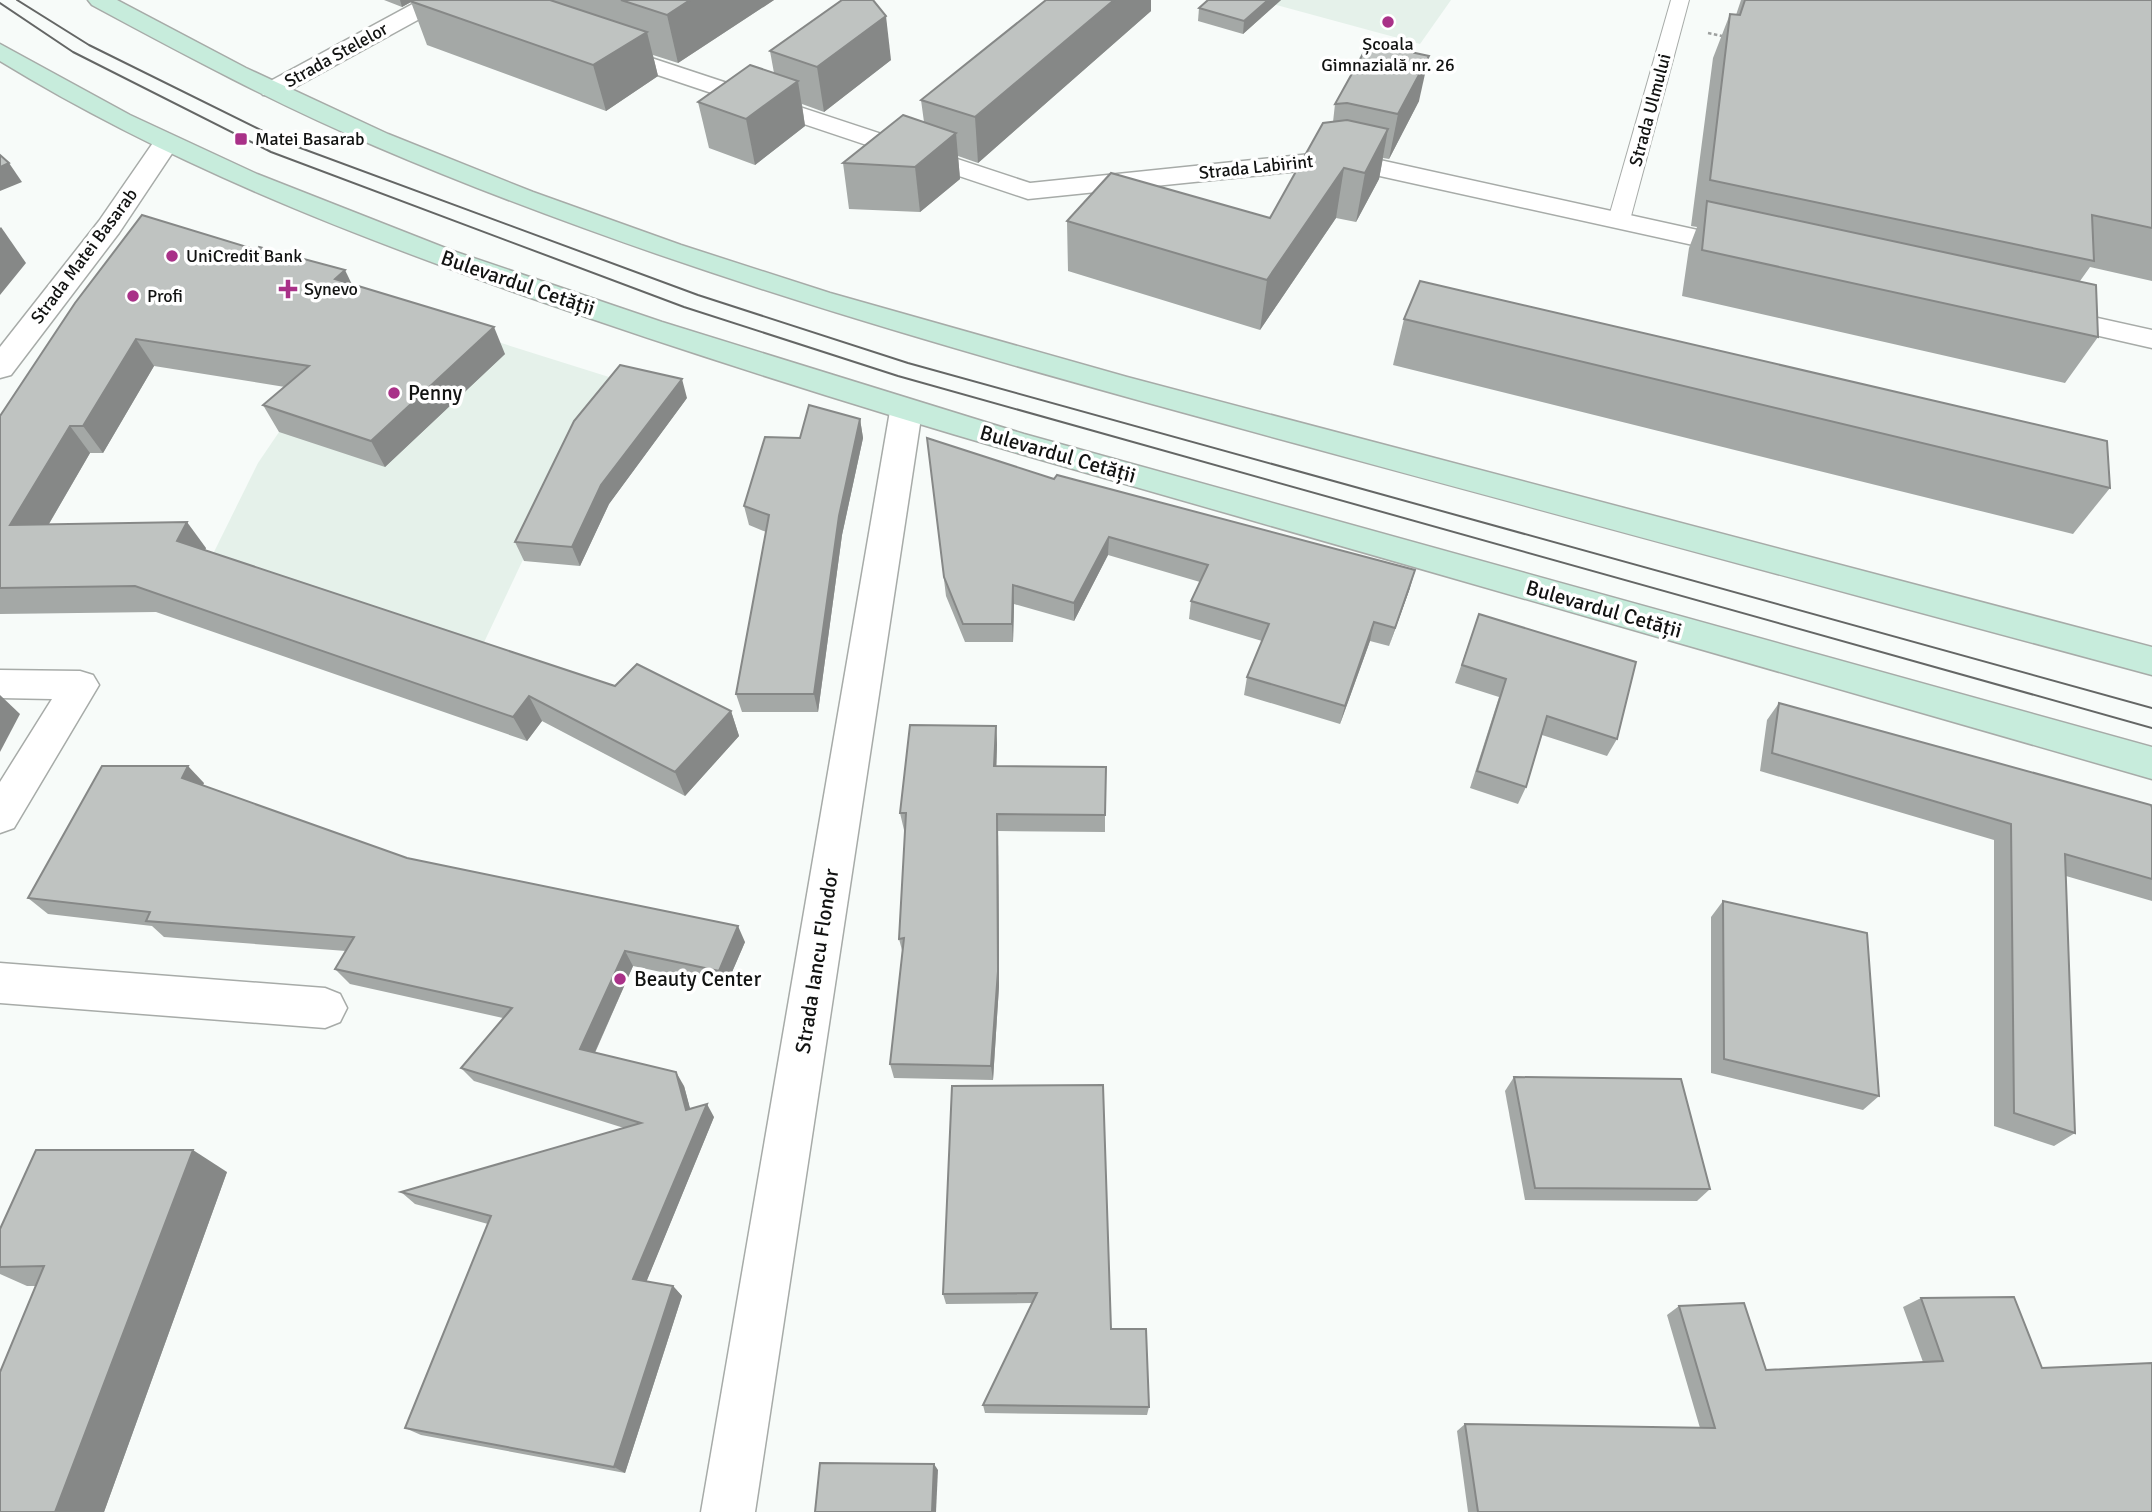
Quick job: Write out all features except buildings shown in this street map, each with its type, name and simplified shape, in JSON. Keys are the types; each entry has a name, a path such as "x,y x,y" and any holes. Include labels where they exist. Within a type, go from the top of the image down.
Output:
{"main road":[{"path":"100,0 272,90 528,198 662,247 906,326 2152,661"},
{"name":"Bulevardul Cetății","path":"0,51 66,91 166,143 252,183 371,232 724,355 906,411 2152,763"}],"street":[{"name":"Strada Stelelor","path":"272,90 437,0"},
{"name":"Strada Labirint","path":"577,40 1028,191 1339,159 1770,254"},
{"name":"Strada Matei Basarab","path":"0,368 109,227 166,143"},
{"path":"2015,308 2152,339"},
{"name":"Strada Iancu Flondor","path":"728,1512 906,411"},
{"path":"0,684 80,685 0,816"},
{"path":"0,983 325,1008"}],"lane":[{"name":"Strada Ulmului","path":"1619,220 1680,0"}],"path":[{"path":"1672,26 1727,37"}],"shaded area":[{"name":"Școala Gimnazială nr. 26","path":"1258,0 1451,0 1420,44"},
{"path":"387,307 609,377 479,653 210,560 258,463 313,382"}],"tram line":[{"path":"17,0 89,45 287,143 698,295 908,363 2152,708"},
{"path":"0,3 73,52 271,152 684,307 898,376 2152,728"}],"place":[{"name":"Școala Gimnazială nr. 26","path":"1388,22"},
{"name":"Matei Basarab","path":"241,139"},
{"name":"UniCredit Bank","path":"172,256"},
{"name":"Synevo","path":"288,289"},
{"name":"Profi","path":"133,296"},
{"name":"Penny","path":"394,393"},
{"name":"Beauty Center","path":"620,979"}]}
